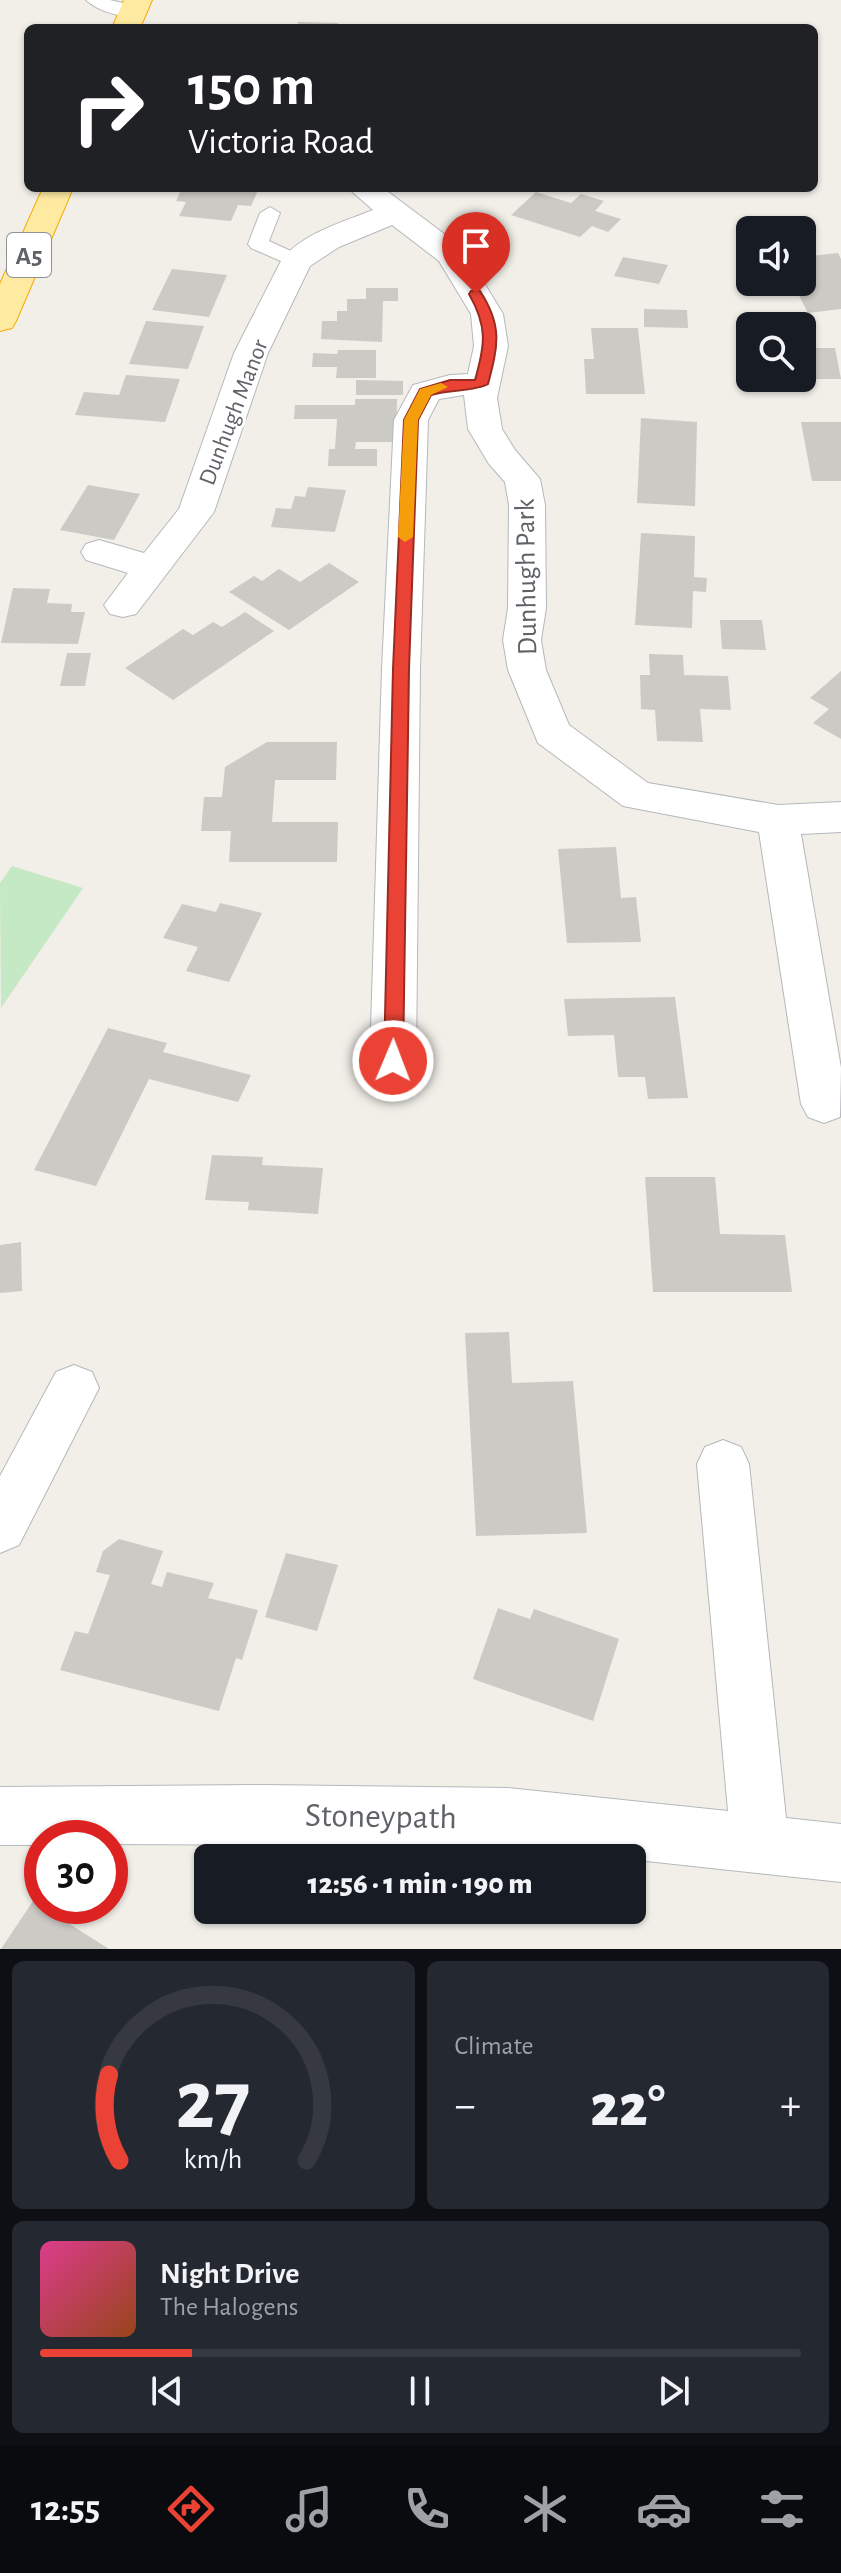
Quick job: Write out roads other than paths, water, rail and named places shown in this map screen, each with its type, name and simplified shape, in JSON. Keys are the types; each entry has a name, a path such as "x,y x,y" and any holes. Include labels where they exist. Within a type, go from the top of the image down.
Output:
{"highway":[{"name":"A5","path":"0,321 56,192"}],"street":[{"name":"Dunhugh Park","path":"368,192 452,255 487,314 491,346 481,384 485,429 501,456 522,479 527,608 522,640 527,670 552,733 637,796 778,820 841,817"},
{"path":"297,261 328,240 395,212"},
{"name":"Dunhugh Manor","path":"123,605 196,512 251,353 297,261"},
{"path":"393,1061 401,669 411,420 425,392 450,385 481,384"},
{"path":"99,552 152,568"},
{"path":"778,820 824,1104"},
{"path":"0,1528 74,1388"},
{"path":"723,1464 760,1845"},
{"name":"Stoneypath","path":"0,1816 265,1814 508,1817 841,1853"}],"lane":[{"path":"95,0 133,13"},
{"path":"270,213 258,244 297,261"}]}
